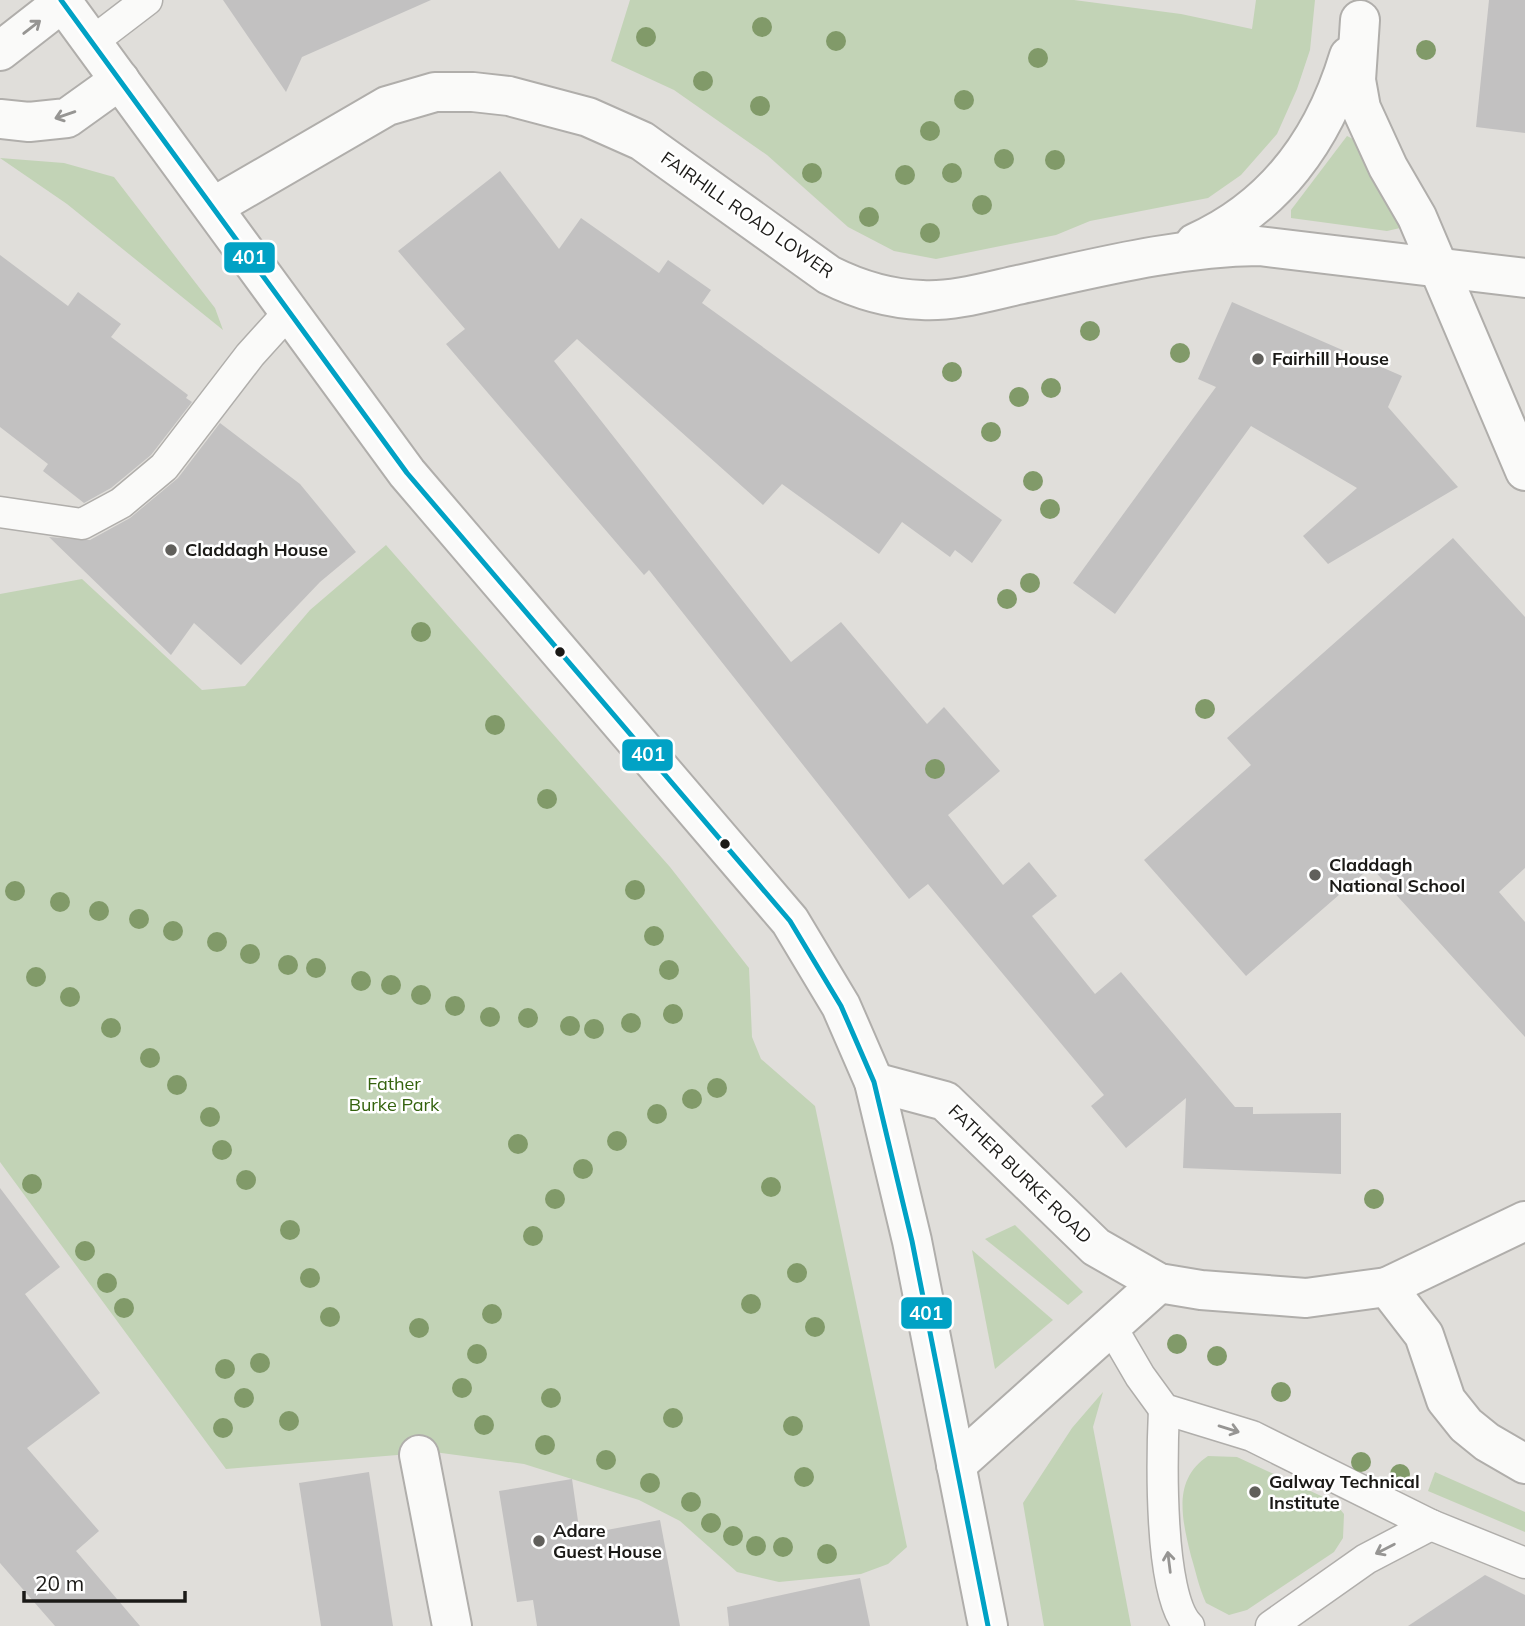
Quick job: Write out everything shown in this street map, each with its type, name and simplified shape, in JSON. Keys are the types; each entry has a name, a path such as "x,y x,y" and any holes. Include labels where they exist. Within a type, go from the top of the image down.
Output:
{"street":[{"path":"0,51 62,1 407,473 790,921 841,1006 874,1082 912,1241 988,1626"},
{"path":"1174,252 1240,220 1258,206 1291,170 1314,140 1328,114 1363,10"},
{"path":"1363,10 1356,80 1361,108 1439,265 1456,314 1525,471"},
{"path":"0,119 29,122 67,118 120,80"},
{"name":"FAIRHILL ROAD LOWER","path":"213,207 387,106 435,92 473,92 509,96 588,117 642,141 829,275 851,286 897,297 923,300 965,296 1174,252 1259,246 1439,265 1525,278"},
{"name":"FATHER BURKE ROAD","path":"874,1082 945,1101 1096,1247 1159,1283 1201,1290 1306,1298 1387,1287 1525,1221"},
{"path":"956,1465 1112,1328 1159,1283"},
{"path":"1387,1287 1424,1335 1446,1400 1466,1425 1487,1442 1525,1464"},
{"path":"419,1455 452,1626"}],"lane":[{"path":"92,42 147,0"},
{"path":"0,512 82,524 121,503 164,467 250,355 288,313"},
{"path":"1112,1328 1164,1409 1165,1527 1174,1598 1189,1626"},
{"path":"1164,1409 1252,1436 1431,1525 1525,1563"},
{"path":"1271,1626 1366,1559 1431,1525"}],"green space":[{"path":"630,0 1074,0 1181,14 1252,29 1256,0 1315,0 1310,50 1297,89 1277,134 1241,175 1208,198 1090,221 1056,235 936,259 894,251 848,227 767,155 674,90 611,61"},
{"path":"1347,136 1353,139 1401,220 1400,228 1387,231 1291,218 1291,210"},
{"path":"0,158 64,163 114,177 215,308 223,330 67,204"},
{"name":"Father Burke Park","path":"386,545 670,867 749,968 752,1037 761,1059 815,1106 907,1547 888,1564 861,1574 779,1582 737,1572 680,1521 639,1500 524,1464 434,1452 226,1469 0,1162 0,594 82,579 202,690 245,686 310,610"},
{"path":"1015,1225 1083,1292 1068,1305 985,1239"},
{"path":"972,1250 1053,1320 995,1369"},
{"path":"1103,1392 1093,1427 1131,1626 1044,1626 1023,1503 1072,1428"},
{"path":"1208,1456 1237,1457 1334,1502 1344,1514 1343,1538 1334,1552 1247,1610 1229,1615 1206,1603 1191,1556 1183,1514 1184,1488 1197,1466"},
{"path":"1435,1472 1525,1512 1525,1532 1428,1491"}],"building":[{"path":"223,0 431,0 302,57 286,92"},
{"path":"1489,0 1525,0 1525,133 1476,127"},
{"path":"500,171 559,249 581,218 659,273 668,260 711,290 702,303 1002,520 972,563 955,550 950,557 902,522 879,554 782,484 763,505 577,339 554,361 791,662 841,622 927,724 944,707 1000,771 948,815 1003,885 1029,862 1057,896 1032,916 1095,994 1121,972 1235,1107 1253,1107 1253,1114 1341,1113 1341,1174 1183,1168 1186,1098 1126,1148 1091,1106 1104,1095 928,884 909,899 649,570 644,575 446,344 465,329 398,251"},
{"path":"0,255 68,306 78,292 121,324 111,337 188,395 186,398 192,402 151,455 111,488 84,503 43,471 48,464 0,427"},
{"path":"1232,302 1402,376 1388,407 1458,487 1328,564 1303,536 1357,488 1251,426 1115,614 1073,583 1216,387 1198,379"},
{"name":"Claddagh House","path":"220,423 300,484 356,552 320,582 241,665 194,623 171,655 49,537 90,540 130,518 178,478"},
{"path":"1453,538 1525,617 1525,868 1499,892 1525,922 1525,1037 1371,867 1246,976 1144,860 1251,765 1227,738"},
{"path":"0,1188 60,1267 25,1294 100,1393 27,1448 99,1531 76,1551 140,1626 55,1626 0,1563"},
{"path":"369,1472 393,1626 321,1626 299,1483"},
{"path":"572,1479 580,1535 660,1520 680,1626 537,1626 533,1600 517,1602 499,1491"},
{"path":"1485,1575 1525,1595 1525,1626 1408,1626"},
{"path":"860,1578 870,1626 729,1626 727,1607"}],"transit line":[{"name":"401","path":"61,0 407,473 790,921 841,1006 874,1082 912,1241 988,1626"}],"place":[{"name":"Fairhill House","path":"1258,359"},
{"name":"Claddagh House","path":"171,550"},
{"name":"Claddagh National School","path":"1315,875"},
{"name":"Galway Technical Institute","path":"1255,1492"},
{"name":"Adare Guest House","path":"539,1541"}]}
